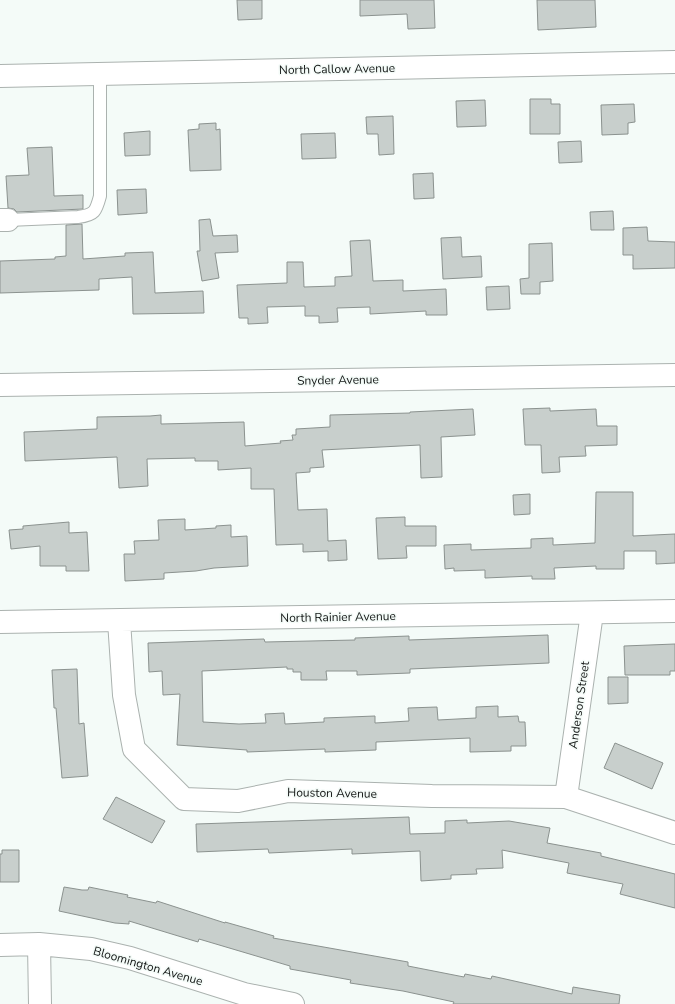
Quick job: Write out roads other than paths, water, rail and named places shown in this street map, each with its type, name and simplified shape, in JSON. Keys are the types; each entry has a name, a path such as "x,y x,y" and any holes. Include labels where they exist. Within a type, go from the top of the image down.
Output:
{"street":[{"name":"North Callow Avenue","path":"0,76 675,62"},
{"name":"Snyder Avenue","path":"0,385 675,375"},
{"name":"North Rainier Avenue","path":"0,622 675,611"},
{"name":"Anderson Street","path":"566,797 592,613"},
{"name":"Houston Avenue","path":"119,621 124,695 134,749 184,799 238,800 288,790 432,796 566,797 675,833"},
{"name":"Bloomington Avenue","path":"0,945 39,944 113,954 244,994 293,1004"},
{"path":"39,944 40,1004"}],"lane":[{"path":"4,220 89,216 96,210 100,196 100,74"}]}
